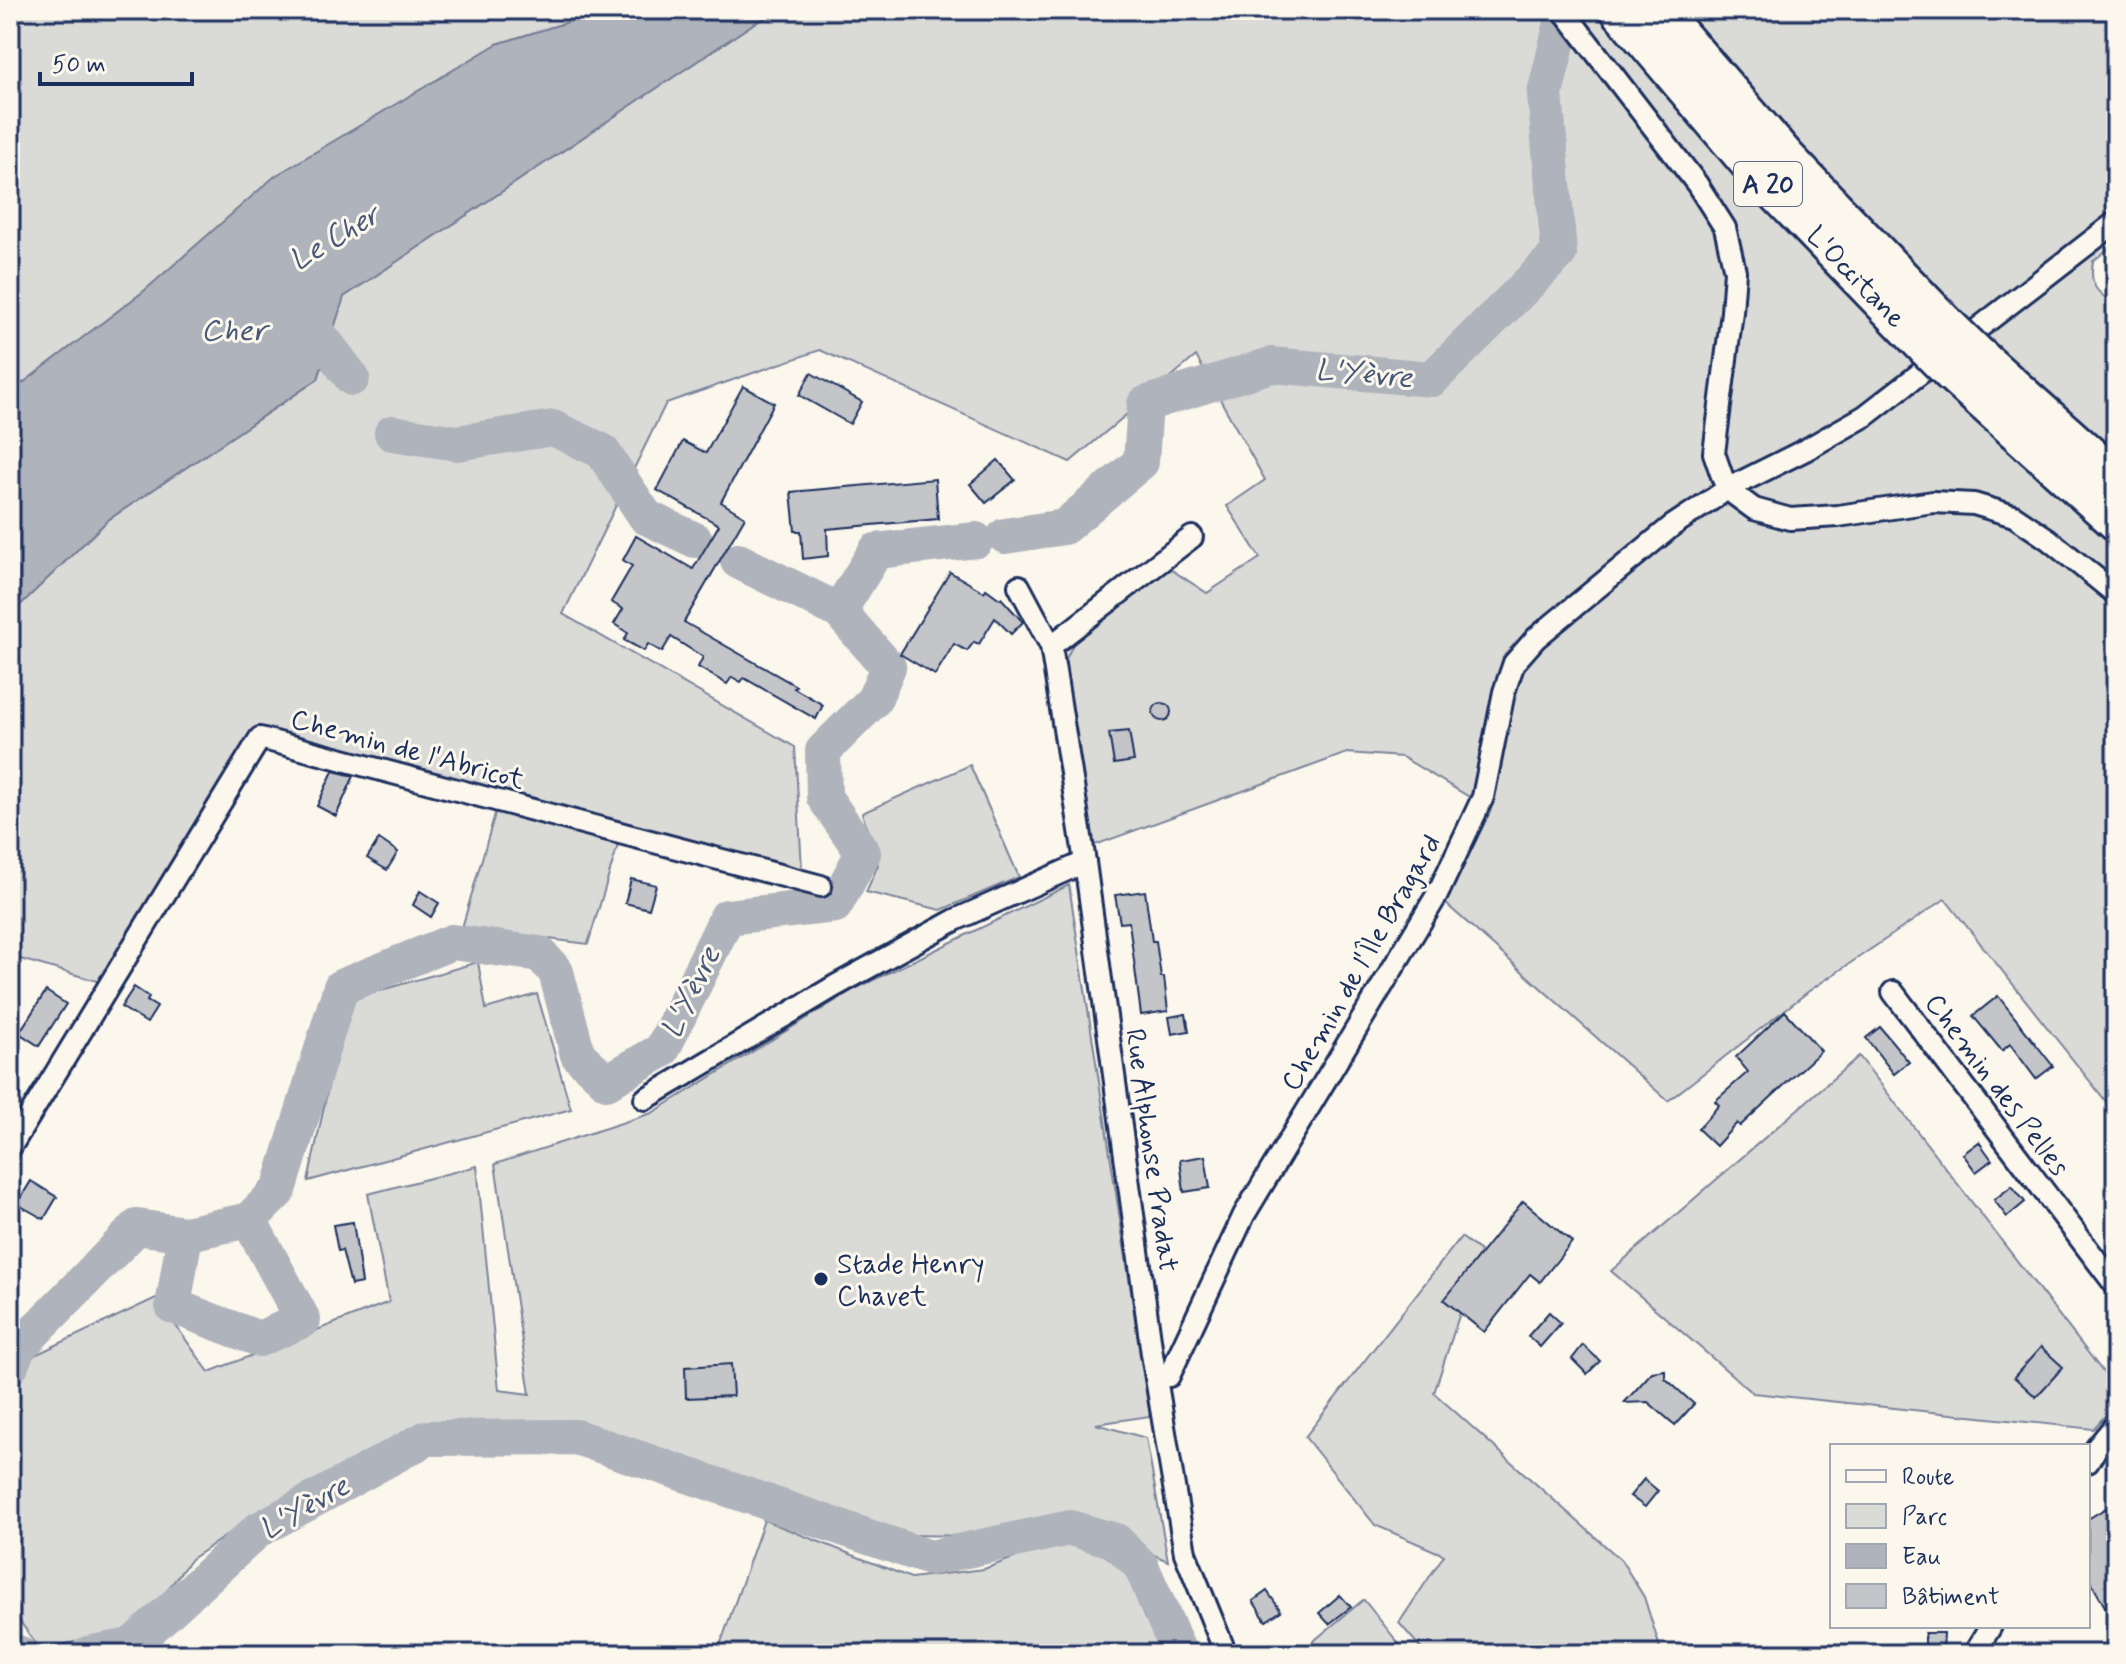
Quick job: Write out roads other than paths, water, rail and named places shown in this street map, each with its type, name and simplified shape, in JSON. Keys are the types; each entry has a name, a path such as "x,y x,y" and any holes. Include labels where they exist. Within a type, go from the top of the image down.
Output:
{"highway":[{"name":"L'Occitane","path":"1619,10 1757,173 1951,350 2116,478"},
{"name":"L'Occitane","path":"1659,10 1951,350 2116,522"}],"street":[{"path":"1563,10 1697,184 1725,228 1735,271 1714,453 1729,488 1754,509 1790,519 1838,516 1933,502 1974,504 2014,516 2116,594"},
{"name":"Chemin de l'Île Bragard","path":"1157,1377 1169,1376 1244,1215 1437,895 1483,797 1504,692 1514,663 1536,638 1672,526 1729,488 1865,416 2116,222"},
{"path":"1051,646 1192,537"},
{"name":"Rue Alphonse Pradat","path":"1019,586 1051,646 1185,1553 1226,1654"},
{"name":"Chemin de l'Abricot","path":"10,1148 260,738 821,886"},
{"path":"645,1099 835,986 955,920 1085,862"},
{"name":"Chemin des Pelles","path":"1893,992 2116,1286"},
{"path":"2092,1455 2116,1424"},
{"path":"1974,1654 1990,1628"}],"water":[{"name":"Cher","path":"607,10 781,10 753,24 344,297 318,379 108,520 10,615 11,392 144,291 275,176 497,44"}],"waterway":[{"name":"L'Yèvre","path":"1005,536 1064,527 1141,462 1145,404 1271,365 1432,379 1559,253 1545,94 1565,10"},
{"name":"L'Yèvre","path":"300,309 352,378"},
{"name":"L'Yèvre","path":"392,433 457,443 553,428 602,451 646,517 695,540"},
{"name":"L'Yèvre","path":"839,611 876,551 976,540"},
{"name":"L'Yèvre","path":"10,1367 18,1348 137,1227 185,1234 249,1220 279,1190 341,987 452,942 540,954 556,972 578,1055 607,1082 662,1050 727,917 835,905 863,853 824,797 823,751 874,700 888,667 839,611 738,561"},
{"name":"L'Yèvre","path":"185,1234 173,1306 259,1339 303,1320 249,1220"},
{"name":"L'Yèvre","path":"88,1654 131,1646 258,1530 427,1438 576,1437 930,1558 1070,1528 1116,1541 1141,1566 1178,1650 1177,1654"},
{"name":"L'Yèvre","path":"10,1650 20,1654"}],"place":[{"name":"Stade Henry Chavet","path":"821,1279"}],"water label":[{"name":"Le Cher","path":"334,237"}]}
